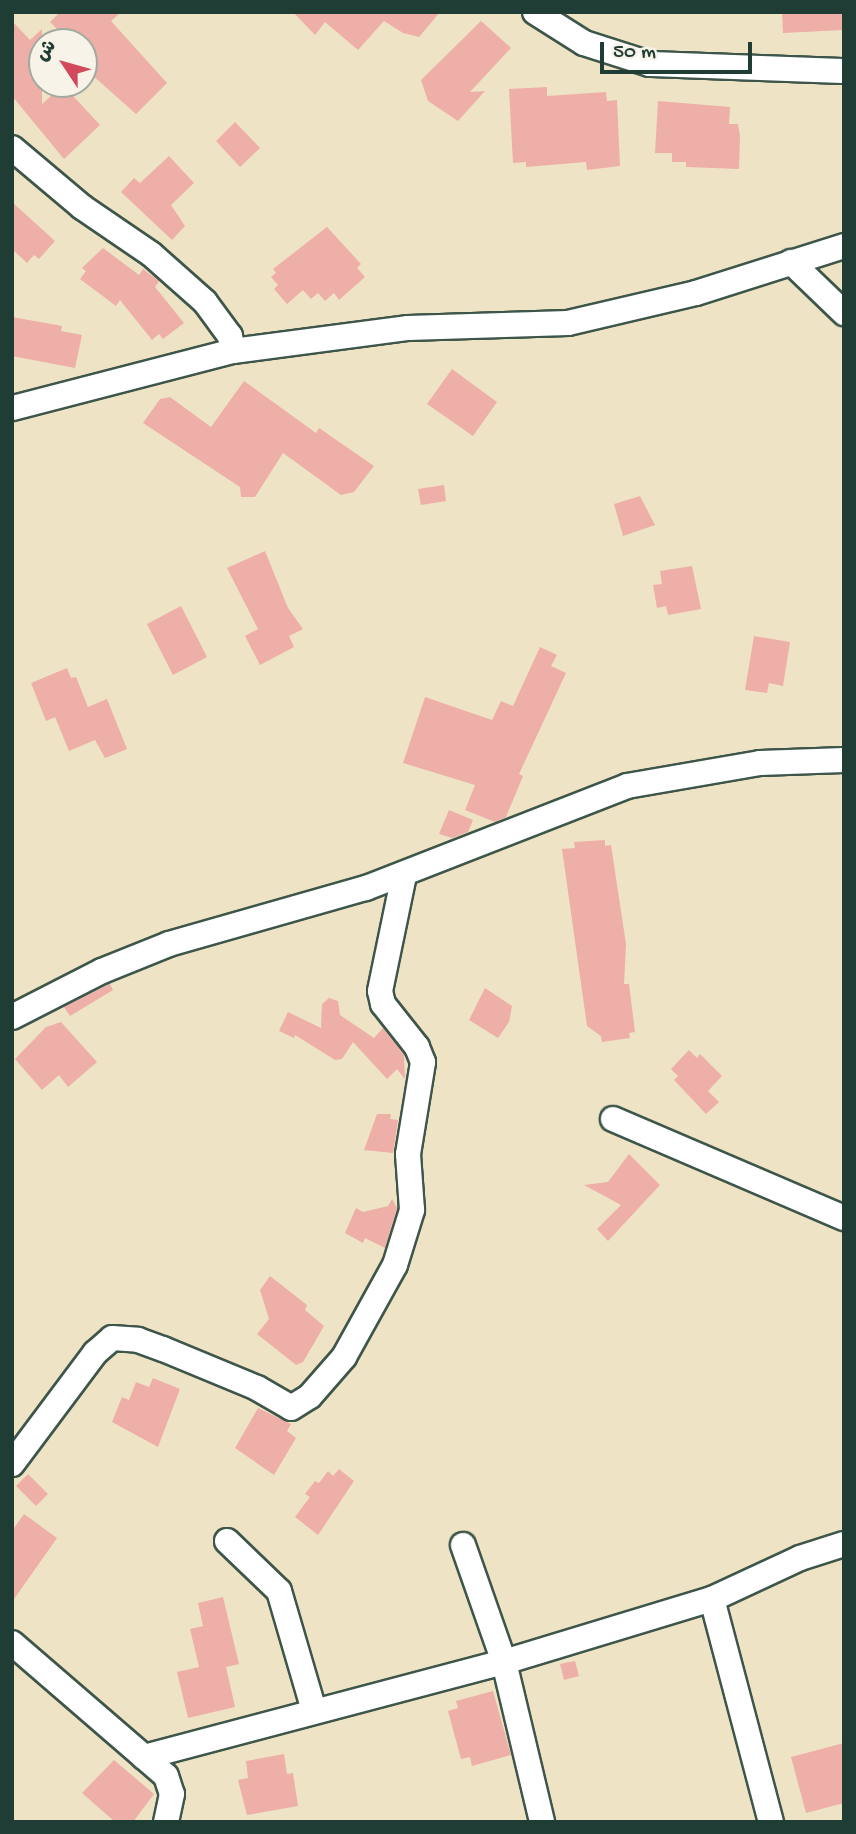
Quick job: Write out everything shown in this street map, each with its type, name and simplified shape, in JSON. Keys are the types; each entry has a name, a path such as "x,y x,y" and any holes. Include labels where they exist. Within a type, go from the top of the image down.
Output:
{"street":[{"path":"535,12 584,43 650,65 844,71"},
{"path":"12,148 82,207 151,254 205,302 230,336 233,351"},
{"path":"12,408 233,351 408,328 568,323 696,293 844,246"},
{"path":"791,262 844,313"},
{"path":"12,1017 102,971 169,944 404,874 628,786 760,763 844,760"},
{"path":"12,1464 95,1353 112,1338 138,1340 163,1349 257,1388 291,1408 310,1396 344,1357 395,1265 412,1210 408,1154 423,1062 417,1047 383,1004 380,991 404,874"},
{"path":"612,1119 844,1218"},
{"path":"227,1541 279,1591 314,1711"},
{"path":"144,1757 504,1662 712,1599 800,1558 844,1544"},
{"path":"463,1545 504,1662 542,1822"},
{"path":"712,1599 771,1822"},
{"path":"12,1643 166,1776 172,1794 166,1822"}],"building":[{"path":"60,12 121,12 111,21 167,83 136,114 98,80 98,28 56,28 50,22"},
{"path":"293,12 440,12 419,37 403,33 384,21 358,50 325,22 315,35"},
{"path":"782,12 844,12 844,30 783,33"},
{"path":"12,21 28,38 28,98 42,98 42,104 49,98 75,98 100,125 64,159 12,96"},
{"path":"481,21 511,48 470,92 485,91 458,121 428,101 421,80"},
{"path":"547,87 547,96 606,92 607,101 617,100 620,166 587,170 586,162 526,167 526,162 513,163 509,89"},
{"path":"658,101 730,107 729,124 738,124 740,136 739,169 686,167 686,162 672,162 672,153 655,153"},
{"path":"235,122 260,148 240,167 216,141"},
{"path":"169,156 194,183 171,205 185,226 172,240 121,192 134,178 140,183"},
{"path":"12,202 55,241 39,259 34,255 27,263 12,249"},
{"path":"327,227 361,264 357,268 365,277 339,300 334,293 325,301 318,293 311,299 303,290 287,304 274,289 278,285 271,277 276,273 273,269"},
{"path":"103,248 139,275 143,269 159,281 155,287 184,323 163,339 159,334 152,340 120,300 116,306 80,279 86,271 82,268"},
{"path":"12,317 62,326 61,331 82,335 75,368 12,356"},
{"path":"452,369 497,402 473,436 427,404"},
{"path":"244,381 316,433 319,428 374,466 354,492 341,495 283,453 255,497 241,497 240,487 143,423 160,399 170,397 211,427"},
{"path":"444,485 446,501 421,505 418,489"},
{"path":"640,496 655,525 623,536 614,504"},
{"path":"265,551 288,608 303,629 289,636 294,647 260,665 245,636 258,629 227,568"},
{"path":"692,566 701,609 668,615 666,606 657,608 653,585 662,584 660,571"},
{"path":"181,606 207,657 173,675 147,624"},
{"path":"754,636 790,642 783,686 769,683 767,693 745,690"},
{"path":"540,647 557,655 551,666 566,673 519,774 523,776 506,817 495,822 465,810 475,785 403,763 425,697 492,720 501,701 513,706"},
{"path":"67,668 71,678 76,677 88,707 107,699 127,749 105,758 95,740 69,751 55,717 46,721 31,683"},
{"path":"449,810 473,820 468,832 452,838 439,834"},
{"path":"605,840 605,846 611,845 626,944 624,984 629,984 635,1032 629,1033 630,1038 602,1042 601,1036 587,1026 562,849 575,848 574,842"},
{"path":"110,984 113,990 70,1016 64,1007"},
{"path":"485,988 512,1006 509,1022 498,1038 469,1020"},
{"path":"329,998 338,1001 340,1015 374,1038 383,1028 404,1055 405,1079 397,1069 387,1079 353,1042 342,1059 335,1060 295,1035 294,1038 279,1031 288,1012 321,1028 322,1004"},
{"path":"61,1022 97,1062 68,1087 59,1075 42,1090 15,1059 46,1027"},
{"path":"689,1050 697,1058 700,1054 722,1076 708,1091 719,1102 706,1114 674,1080 678,1076 671,1069"},
{"path":"377,1114 391,1114 390,1119 398,1120 393,1153 364,1150"},
{"path":"629,1154 660,1185 608,1241 597,1229 621,1205 584,1185 608,1182"},
{"path":"392,1199 397,1208 385,1248 365,1238 363,1243 345,1233 356,1208 363,1212 388,1206"},
{"path":"270,1276 307,1305 305,1310 324,1326 303,1362 296,1365 257,1334 269,1319 260,1290"},
{"path":"153,1378 180,1389 158,1447 112,1422 122,1397 129,1400 136,1382 149,1387"},
{"path":"258,1408 291,1424 287,1431 296,1438 274,1475 235,1448"},
{"path":"339,1469 354,1481 318,1535 295,1517 310,1497 305,1494 315,1481 319,1483 328,1471 333,1476"},
{"path":"28,1474 48,1494 36,1506 16,1486"},
{"path":"24,1514 57,1538 12,1602 12,1531"},
{"path":"223,1597 239,1664 226,1667 235,1707 188,1718 177,1672 199,1667 190,1629 203,1626 198,1603"},
{"path":"575,1661 579,1676 564,1680 560,1664"},
{"path":"493,1691 511,1755 472,1766 470,1757 461,1759 448,1711 458,1708 456,1701"},
{"path":"844,1743 844,1803 806,1813 791,1757"},
{"path":"284,1754 287,1774 293,1773 298,1806 247,1815 238,1780 248,1778 246,1761"},
{"path":"114,1760 154,1794 133,1822 115,1822 82,1793"}]}
